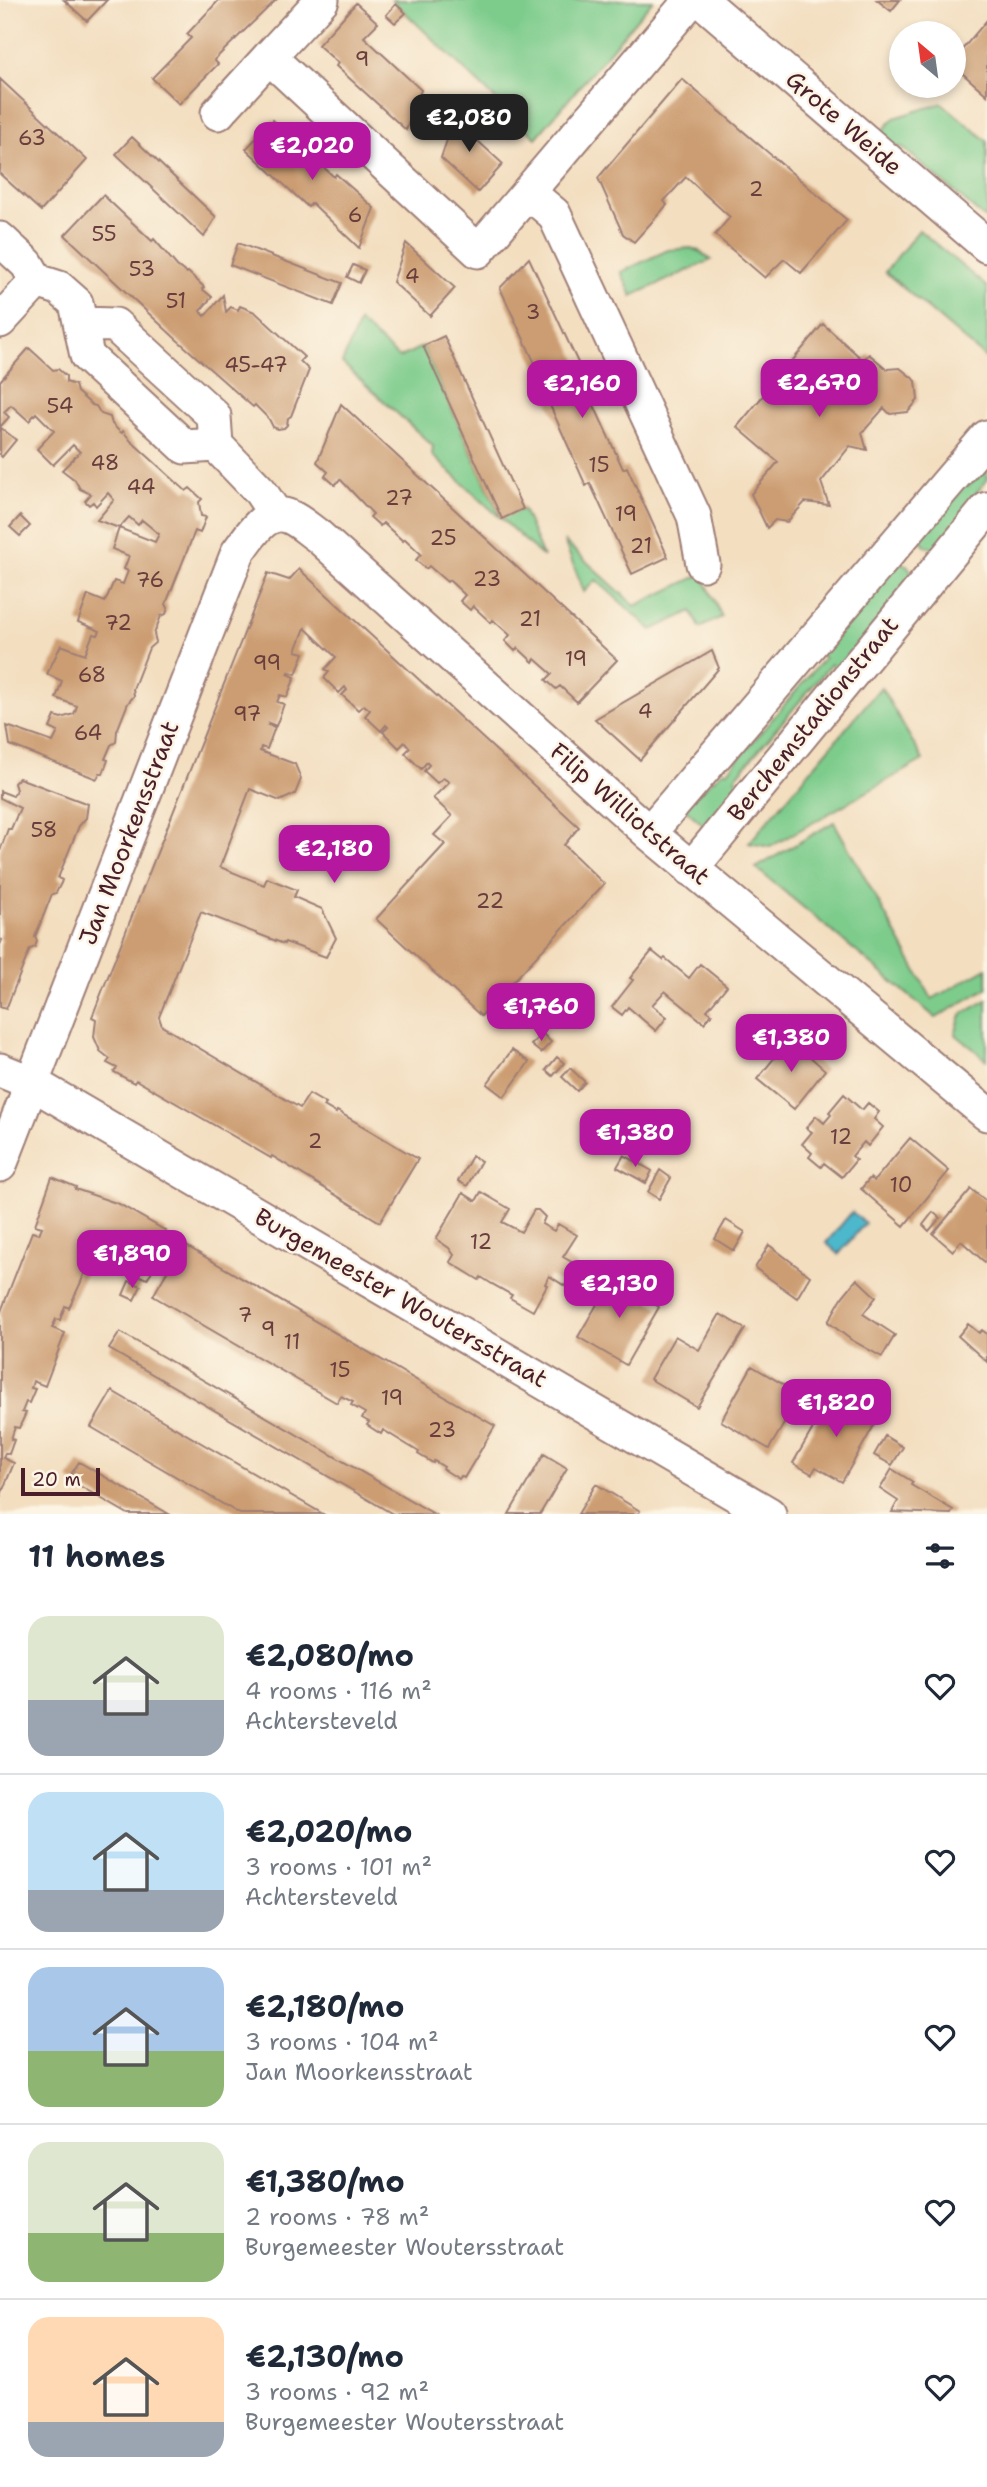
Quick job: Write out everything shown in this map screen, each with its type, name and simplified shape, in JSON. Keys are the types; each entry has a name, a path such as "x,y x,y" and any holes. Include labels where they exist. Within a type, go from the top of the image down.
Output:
{"street":[{"path":"218,113 322,0"},
{"path":"270,57 478,251 691,0"},
{"name":"Grote Weide","path":"701,0 987,246"},
{"path":"529,192 554,214 694,516 703,564"},
{"path":"0,239 27,264 37,281 59,288 76,303 87,356 185,447 216,445 260,491 276,515"},
{"path":"0,321 37,281"},
{"name":"Berchemstadionstraat","path":"649,833 987,437"},
{"name":"Berchemstadionstraat","path":"691,869 987,509"},
{"name":"Filip Williotstraat","path":"276,515 288,516 318,536 649,833 987,1114"},
{"name":"Jan Moorkensstraat","path":"0,1165 238,552 262,521 276,515"},
{"path":"900,540 936,569"},
{"name":"Burgemeester Woutersstraat","path":"0,1070 32,1083 769,1514"}],"green space":[{"path":"392,0 653,0 536,138"},
{"path":"942,103 987,141 987,220 902,147 891,147 878,136 894,118"},
{"path":"919,230 987,287 987,359 885,272"},
{"path":"691,248 711,260 632,296 621,272 668,250"},
{"path":"359,322 399,358 423,346 501,518 523,509 543,557 432,455 433,446 342,363"},
{"path":"987,464 987,480 976,493 985,501 936,549 925,546 919,536 960,480 968,486"},
{"path":"564,541 635,606 702,574 722,617 700,628 692,611 652,630 596,580 584,592"},
{"path":"897,562 907,565 913,574 841,671 831,664 735,778 743,786 708,829 683,807 724,770 727,772 824,658 816,650"},
{"path":"881,687 923,760 770,847 749,843"},
{"path":"834,822 932,999 987,968 987,988 936,1018 756,868"},
{"path":"987,1000 987,1060 955,1034 961,1015"}],"water":[{"path":"852,1212 865,1223 839,1254 826,1243"}],"building":[{"path":"64,0 107,0 87,21"},
{"path":"219,0 276,0 214,60 218,64 179,104 152,78 191,38 187,34"},
{"path":"877,0 900,0 891,11"},
{"path":"356,3 378,23 364,37 421,90 406,130 336,66 338,63 318,45"},
{"path":"396,4 406,13 395,23 386,15"},
{"path":"987,20 987,95 966,77 966,45"},
{"path":"0,79 87,160 41,211 0,174"},
{"path":"682,79 847,220 801,273 784,259 765,278 715,235 730,217 686,177 664,201 667,205 634,242 623,234 598,178"},
{"path":"491,102 502,112 494,120 483,110"},
{"path":"464,111 476,123 467,131 503,164 478,192 441,158 454,119"},
{"path":"508,114 520,124 509,137 497,127"},
{"path":"273,120 334,177 336,174 374,208 359,248 312,203 308,207 246,149"},
{"path":"132,137 216,217 204,237 116,154"},
{"path":"103,195 152,241 154,239 177,266 204,287 202,289 212,297 200,311 205,316 223,295 226,312 231,307 238,310 240,306 255,312 304,357 300,361 309,370 284,428 273,427 255,405 253,407 175,338 65,235"},
{"path":"238,243 342,283 333,305 230,265"},
{"path":"406,243 455,288 430,316 393,282"},
{"path":"529,258 580,367 577,368 623,469 627,467 668,557 632,574 590,483 586,486 541,385 544,383 500,288"},
{"path":"353,265 365,270 359,283 347,277"},
{"path":"823,324 863,360 869,354 887,369 900,368 916,381 918,400 908,412 890,414 884,408 862,433 867,450 850,446 821,482 829,505 805,502 787,522 775,520 767,528 751,494 778,462 737,427"},
{"path":"444,336 523,509 502,519 423,346"},
{"path":"29,348 53,370 58,369 66,376 66,382 75,385 77,392 96,406 101,414 110,417 112,424 119,431 123,431 186,491 190,488 202,499 199,502 201,516 206,517 200,533 195,531 166,604 166,614 161,616 154,634 156,642 149,648 133,689 134,696 128,703 117,731 116,742 111,745 103,774 100,773 97,779 10,745 7,726 53,742 58,732 50,728 55,716 61,718 74,714 77,706 56,698 62,681 47,674 61,645 85,654 93,634 98,635 100,631 78,622 88,595 105,602 114,581 123,584 128,571 124,569 129,556 112,549 119,528 97,520 114,500 108,493 96,506 93,502 89,505 85,501 91,494 80,489 75,480 62,470 80,452 73,445 53,465 37,449 54,431 36,413 29,421 11,405 4,412 9,417 0,427 0,381","holes":["129,517 138,525 142,520 159,534 155,542 119,528"]},
{"path":"341,404 617,660 577,702 560,686 556,689 546,680 552,674 535,659 533,662 518,648 515,651 505,641 510,635 493,620 491,623 473,606 470,610 460,601 465,595 449,580 447,582 429,566 426,569 416,560 421,554 405,539 403,541 383,523 380,526 370,517 373,514 340,479 335,485 325,476 328,472 317,462"},
{"path":"0,427 16,440 2,457 0,455"},
{"path":"20,516 30,526 20,536 10,527"},
{"path":"299,569 579,827 564,845 604,884 481,1016 376,919 445,844 434,835 452,816 433,798 449,782 443,778 437,783 424,771 429,765 427,762 421,769 405,753 410,748 405,742 399,748 383,732 388,727 386,725 381,731 365,716 370,710 364,705 358,710 342,695 347,690 345,687 339,693 324,678 329,672 325,669 336,657 305,628 296,651 304,653 296,674 288,674 295,677 287,697 280,695 277,702 284,704 276,726 269,723 268,725 275,727 267,749 261,747 260,751 295,764 301,779 295,794 280,801 250,789 220,867 264,885 267,878 297,890 294,897 322,909 336,938 326,957 201,912 159,1017 162,1026 300,1108 309,1094 326,1104 324,1106 418,1159 380,1222 272,1156 271,1158 136,1080 134,1083 114,1072 117,1068 107,1063 110,1059 100,1051 94,1037 96,1019 92,1017 268,573 289,580"},
{"path":"712,651 719,668 640,760 595,719"},
{"path":"19,778 88,804 86,818 79,826 58,878 62,880 61,883 56,893 52,894 35,937 35,947 30,949 6,1009 0,1007 0,851 20,808 0,798 0,791 13,796 16,790 14,783"},
{"path":"652,951 689,978 700,964 727,986 707,1010 712,1014 704,1023 665,991 652,1005 667,1017 656,1031 628,1007 622,1015 612,1007 633,980 630,978"},
{"path":"542,1033 551,1042 541,1053 531,1045"},
{"path":"790,1039 825,1070 794,1109 757,1079"},
{"path":"512,1050 529,1062 504,1097 487,1084"},
{"path":"557,1057 564,1063 553,1076 546,1070"},
{"path":"570,1068 585,1082 577,1091 562,1077"},
{"path":"844,1094 862,1110 868,1103 879,1112 874,1119 883,1127 868,1146 864,1142 852,1156 856,1160 842,1177 824,1163 821,1167 809,1157 812,1153 802,1144 812,1132 806,1128 816,1116 824,1123 831,1115 829,1112"},
{"path":"910,1138 949,1171 904,1226 861,1189 870,1178 874,1181"},
{"path":"624,1155 652,1171 646,1183 617,1167"},
{"path":"472,1156 481,1161 467,1186 458,1181"},
{"path":"660,1170 671,1178 659,1199 648,1192"},
{"path":"52,1177 76,1187 75,1189 119,1204 166,1231 164,1233 172,1238 147,1279 85,1253 82,1259 89,1263 81,1282 69,1308 65,1306 60,1320 56,1319 52,1328 65,1333 45,1386 33,1381 31,1388 35,1389 22,1412 26,1413 19,1428 15,1427 9,1454 5,1453 3,1458 14,1463 0,1497 0,1314 32,1232 39,1234 42,1227 35,1225"},
{"path":"971,1189 987,1202 987,1264 961,1241 953,1251 933,1234"},
{"path":"481,1192 510,1209 502,1222 521,1232 534,1210 538,1210 545,1217 542,1224 554,1231 558,1224 577,1235 563,1257 577,1265 565,1286 549,1276 533,1311 510,1298 512,1295 481,1277 479,1280 450,1262 454,1255 436,1239 463,1193 476,1201"},
{"path":"933,1212 940,1218 929,1231 923,1225"},
{"path":"726,1220 745,1232 734,1251 715,1239"},
{"path":"183,1244 495,1426 464,1478 461,1476 459,1479 383,1430 381,1434 367,1425 369,1422 362,1418 365,1413 351,1405 353,1402 341,1396 337,1403 153,1296"},
{"path":"769,1245 810,1276 797,1298 755,1268"},
{"path":"616,1272 641,1286 636,1294 640,1296 638,1299 646,1303 648,1300 659,1307 626,1365 578,1337"},
{"path":"857,1279 876,1297 863,1314 895,1335 882,1357 850,1339 828,1322 843,1296"},
{"path":"129,1281 141,1286 134,1300 123,1295"},
{"path":"720,1314 745,1329 697,1407 650,1379 675,1336 699,1350"},
{"path":"968,1324 979,1333 982,1330 987,1334 987,1362 958,1336"},
{"path":"120,1332 434,1514 393,1514 109,1349"},
{"path":"752,1366 801,1395 769,1449 721,1421"},
{"path":"112,1391 323,1514 240,1514 91,1427"},
{"path":"834,1392 877,1420 842,1482 816,1467 812,1474 793,1463"},
{"path":"885,1436 903,1447 892,1465 874,1455"},
{"path":"544,1454 567,1468 540,1514 509,1514"},
{"path":"79,1462 169,1514 128,1514 68,1479"},
{"path":"892,1469 913,1482 911,1485 953,1510 951,1514 892,1512 898,1501 880,1489"},
{"path":"596,1484 640,1511 638,1514 578,1514"}]}
